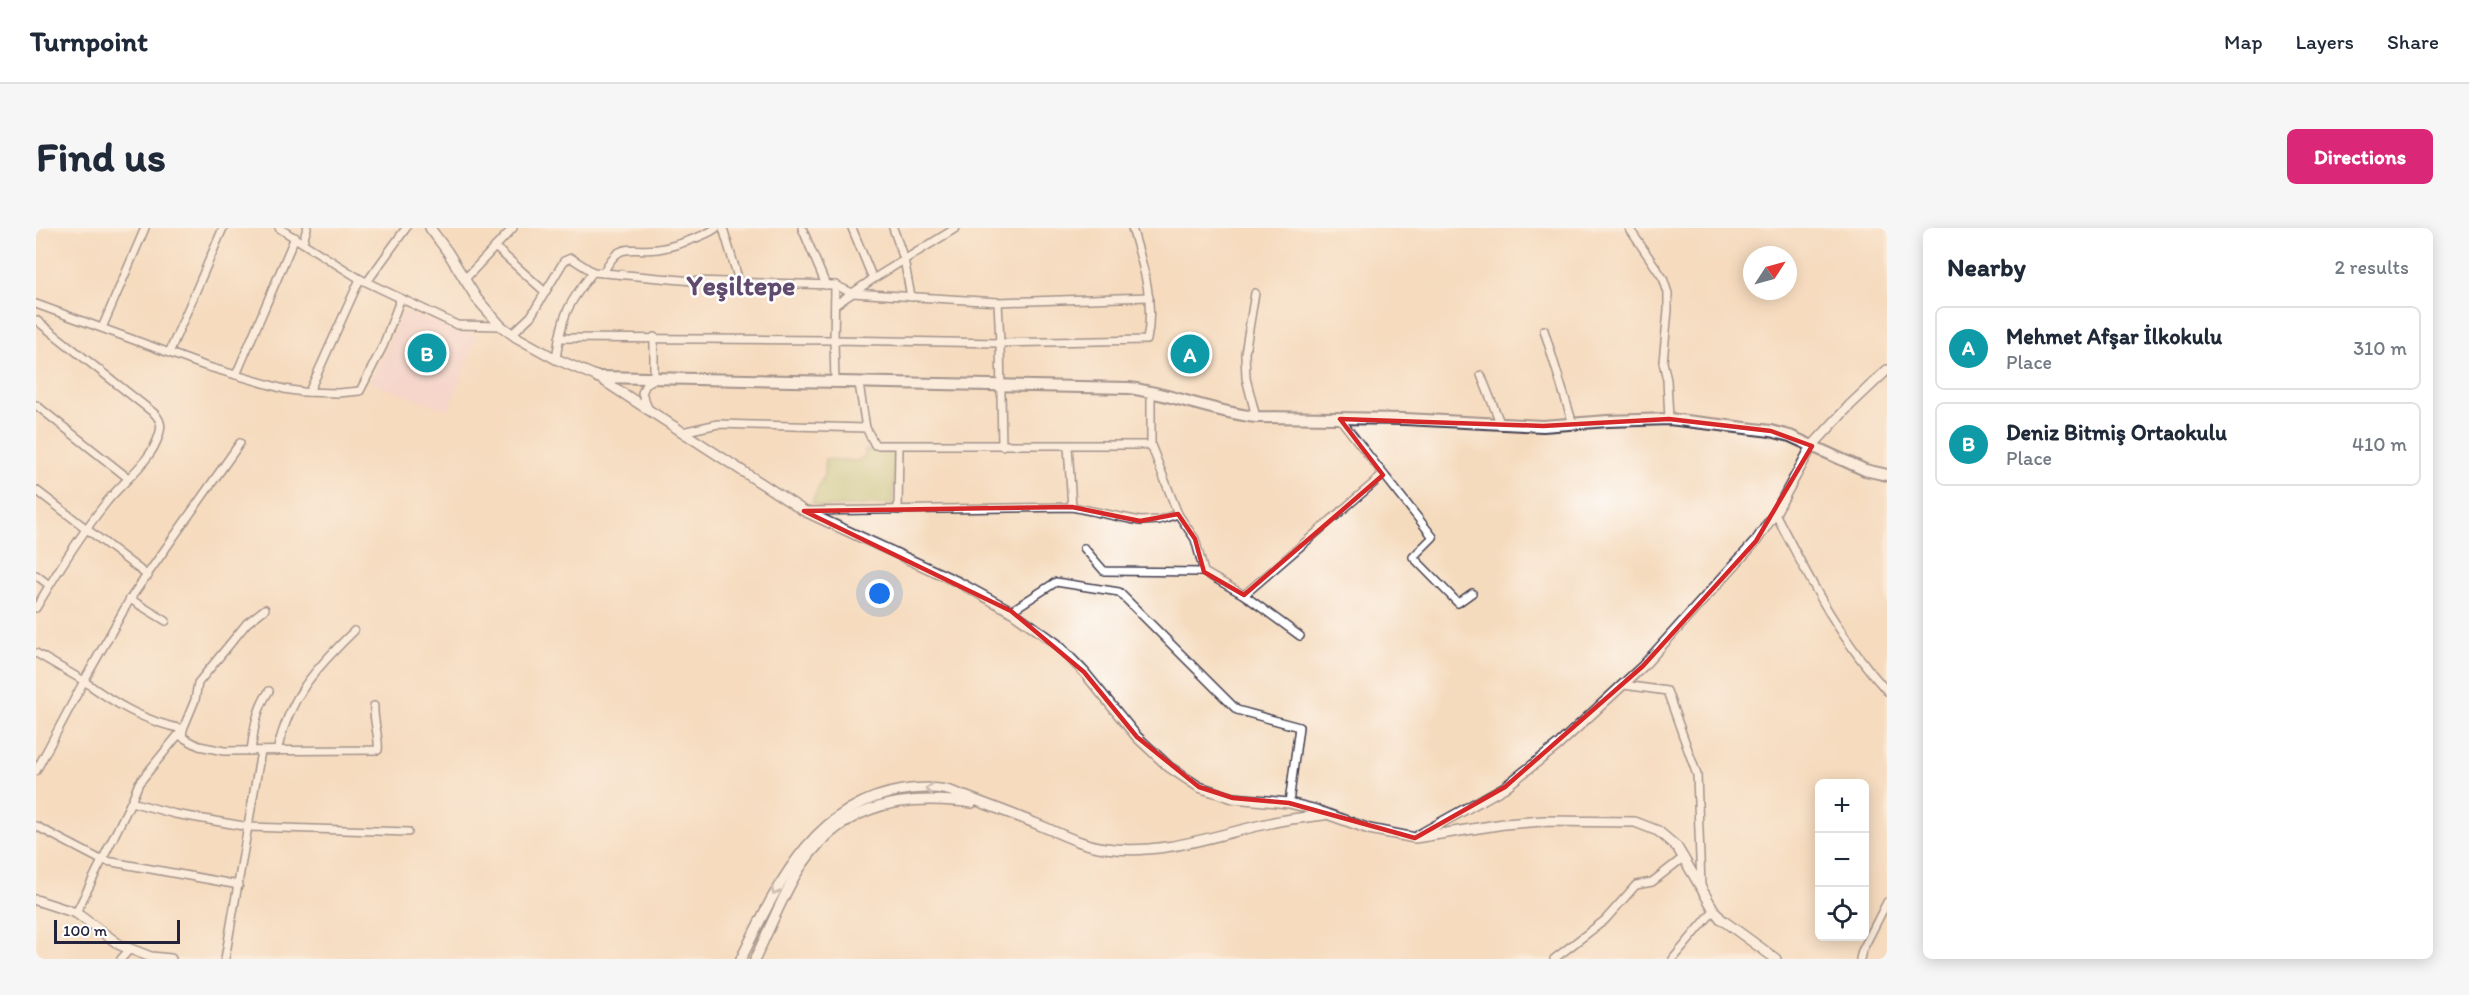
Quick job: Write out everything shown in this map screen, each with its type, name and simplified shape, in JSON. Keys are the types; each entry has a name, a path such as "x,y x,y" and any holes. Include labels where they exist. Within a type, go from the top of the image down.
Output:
{"main road":[{"path":"598,377 654,380 1129,388 1151,391 1236,415 1256,417 1405,419 1543,426 1674,420 1771,431 1887,468"},
{"path":"1814,443 1865,470 1887,475"}],"street":[{"path":"102,328 144,228"},
{"path":"169,353 223,228"},
{"path":"279,228 363,281 400,300 457,325 501,326"},
{"path":"303,242 307,228"},
{"path":"309,392 363,281 406,228"},
{"path":"430,228 447,250 477,299 501,326 512,334 556,359 598,377 804,511 958,582 1011,611 1057,644 1084,672 1137,737 1169,767 1199,787 1233,798 1289,802 1369,829 1415,838 1504,824 1543,821 1635,822 1666,836 1684,857 1714,910 1734,930 1776,959"},
{"path":"464,280 513,228"},
{"path":"603,273 612,257 624,250 657,249 682,243 693,233 716,228"},
{"path":"723,228 739,281"},
{"path":"802,228 826,285"},
{"path":"852,228 873,279"},
{"path":"893,228 904,259 911,297"},
{"path":"835,305 956,228"},
{"path":"559,338 654,337 1000,343 1147,340 1151,321 1149,297 1146,276 1132,228"},
{"path":"1629,228 1663,278 1668,293 1663,362 1674,420"},
{"path":"236,375 295,237"},
{"path":"495,247 544,291"},
{"path":"512,334 531,316 544,291 568,258 593,272 693,282 739,281 835,285 852,293 911,297 998,302 1149,297"},
{"path":"556,359 564,313 572,298 593,272"},
{"path":"835,285 835,382"},
{"path":"1256,293 1245,353 1246,378 1256,417"},
{"path":"36,304 236,375 284,388 338,393 360,391 383,346 400,300"},
{"path":"998,302 1002,446"},
{"path":"36,320 155,414 161,426 155,445 86,529 36,608"},
{"path":"1544,330 1573,424"},
{"path":"651,413 642,393 646,384 654,380 654,337"},
{"path":"1415,838 1505,787 1557,746 1624,685 1698,608 1756,541 1775,513 1814,443 1887,370"},
{"path":"1481,375 1501,425"},
{"path":"859,384 866,428 875,445 1151,445"},
{"path":"1151,391 1151,445 1178,514 1195,538 1204,573"},
{"path":"36,405 128,478"},
{"path":"1340,419 1433,537 1413,557 1458,603 1472,593"},
{"path":"682,432 718,424 866,428"},
{"path":"36,771 130,599 240,443"},
{"path":"898,510 899,446"},
{"path":"1068,446 1072,507"},
{"path":"1244,595 1383,476"},
{"path":"36,490 148,576"},
{"path":"804,511 1072,507 1140,521 1159,520 1178,514"},
{"path":"1775,513 1818,596 1869,672 1887,691"},
{"path":"1084,548 1104,571 1204,573 1244,595 1300,636"},
{"path":"36,575 49,585"},
{"path":"1011,611 1056,582 1119,592 1237,710 1299,727 1289,802"},
{"path":"130,599 166,621"},
{"path":"265,609 247,623 198,683 195,700 182,737 199,746 224,751 378,750 374,706"},
{"path":"277,751 282,732 302,686 354,631"},
{"path":"36,653 84,681 116,704 141,716 183,729"},
{"path":"1624,685 1667,691 1696,775 1701,889"},
{"path":"251,751 254,723 269,691"},
{"path":"76,913 139,783 183,729"},
{"path":"225,959 261,751"},
{"path":"741,959 787,870 802,849 823,827 844,812 866,800 893,792 923,787 954,791 1082,843 1128,850 1149,850 1174,846 1272,822 1326,814"},
{"path":"755,959 795,877 806,860 829,835 850,818 874,806 915,800 984,805"},
{"path":"131,802 175,814 249,827 408,831"},
{"path":"36,826 101,860 239,885"},
{"path":"1554,959 1605,920 1636,885 1652,882 1684,857"},
{"path":"36,900 76,913 120,945 151,957 171,959"},
{"path":"1860,959 1887,902"},
{"path":"1673,959 1714,910"},
{"path":"121,959 130,949"}],"highlighted area":[{"path":"1340,419 1543,426 1669,419 1771,431 1812,446 1756,541 1643,666 1505,787 1415,838 1289,803 1233,798 1199,787 1137,737 1084,672 1011,611 804,511 1072,507 1140,521 1178,514 1195,539 1204,572 1244,595 1383,475"}],"shaded area":[{"path":"403,312 477,336 449,410 370,383"}],"green space":[{"path":"865,450 894,453 893,504 820,507 812,502 824,475 825,459 857,461 865,456"}],"place":[{"name":"Deniz Bitmiş Ortaokulu","path":"427,353"},
{"name":"Mehmet Afşar İlkokulu","path":"1190,354"}],"district":[{"name":"Yeşiltepe","path":"741,285"}]}
